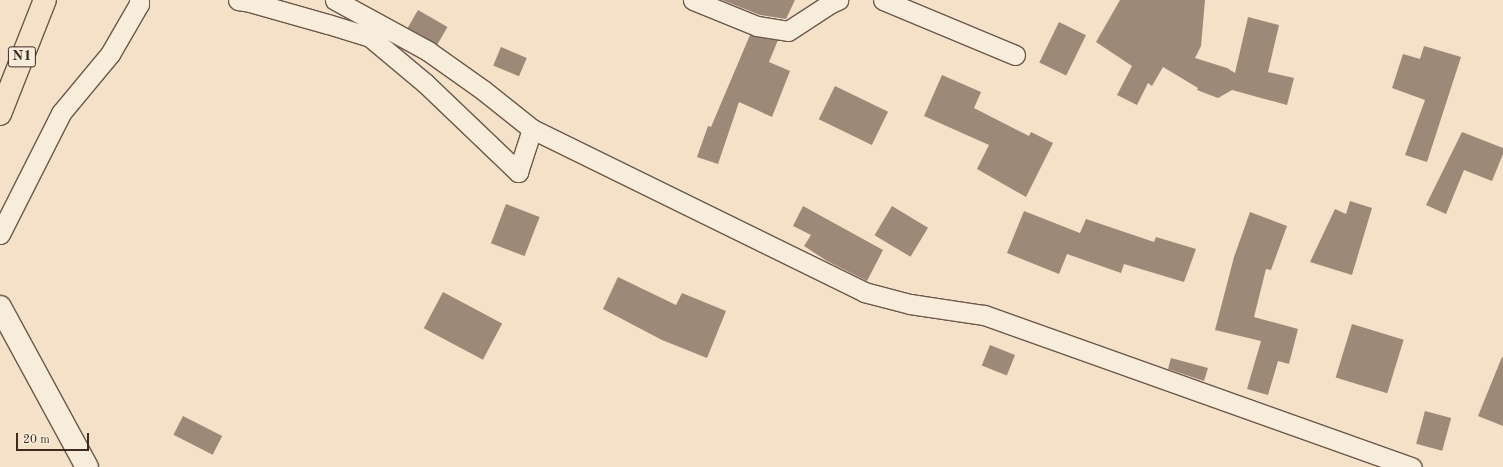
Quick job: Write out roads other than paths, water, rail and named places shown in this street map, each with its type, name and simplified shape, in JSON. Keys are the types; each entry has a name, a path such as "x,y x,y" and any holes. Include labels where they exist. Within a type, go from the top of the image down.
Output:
{"highway":[{"name":"N1","path":"0,114 45,0"}],"street":[{"path":"0,234 61,113 110,54 139,4 139,0"},
{"path":"238,0 314,20 370,38 425,83 518,172 532,129"},
{"path":"335,0 428,51 483,90 532,129 864,292 910,304 984,315 1412,467"},
{"path":"692,0 757,26 788,31 831,2 838,0"},
{"path":"883,0 1015,55"},
{"path":"0,307 87,467"}]}
